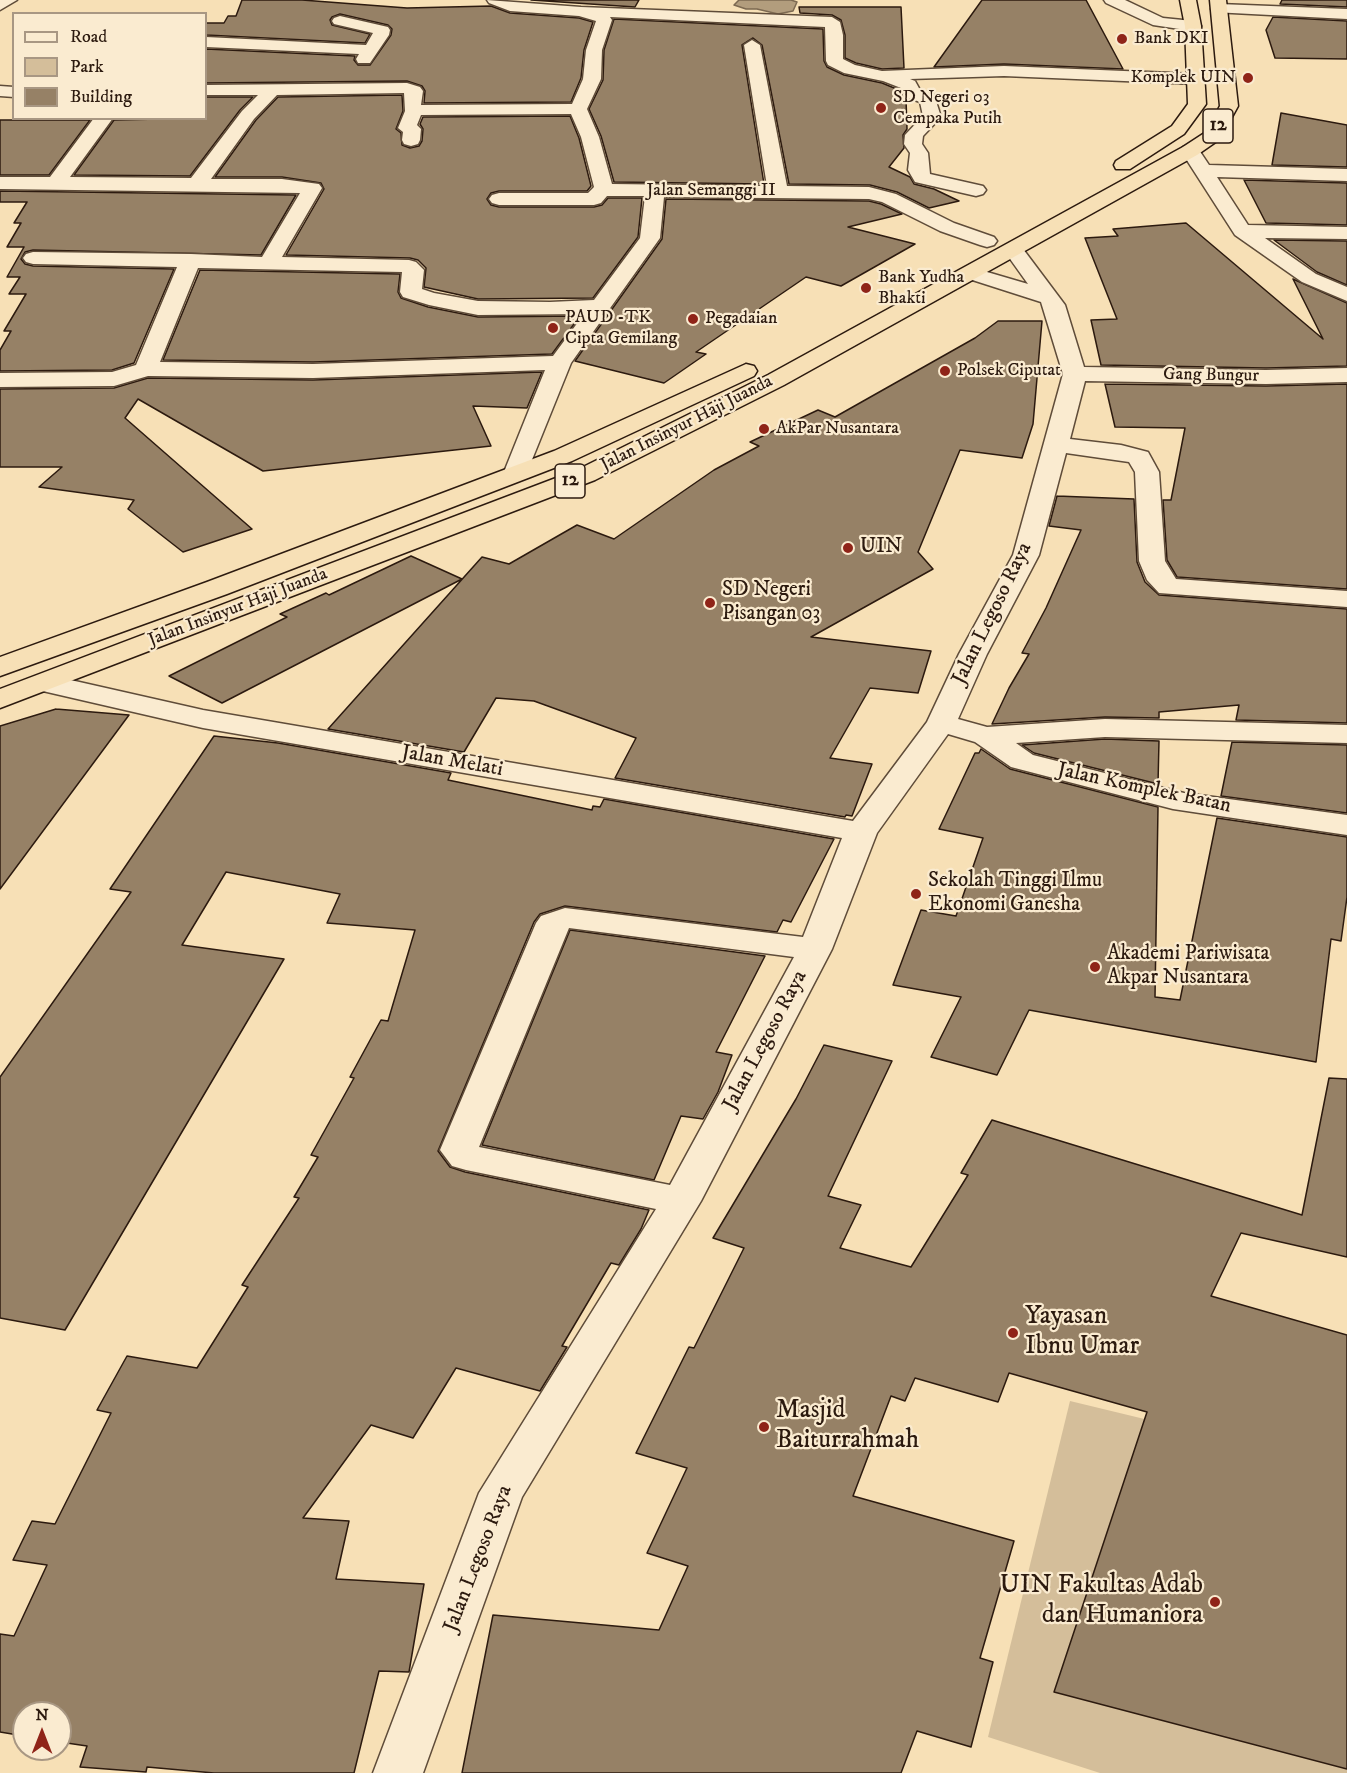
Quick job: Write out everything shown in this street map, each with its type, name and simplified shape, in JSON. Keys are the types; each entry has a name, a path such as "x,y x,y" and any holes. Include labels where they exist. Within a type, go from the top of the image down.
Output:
{"highway":[{"name":"12","path":"1107,174 1178,130 1197,104 1193,26 1188,0"},
{"name":"Jalan Insinyur Haji Juanda","path":"0,699 586,475 776,380 1013,249 1197,161 1229,106 1218,4"},
{"name":"Jalan Insinyur Haji Juanda","path":"0,667 217,588 516,472 563,456 744,372 1077,193"}],"street":[{"path":"0,5 9,0"},
{"path":"495,0 510,6 525,8 831,21 835,35 834,61 850,69 880,75 909,85 912,93 928,99 932,117 915,135 913,144 920,153 918,170 922,178 976,190"},
{"path":"1112,0 1159,22 1193,26"},
{"path":"1218,4 1347,14"},
{"path":"579,10 600,16 604,20 594,50 592,79 578,109 590,137 602,185 607,190"},
{"path":"340,21 382,30 371,50 342,89"},
{"path":"207,42 371,50"},
{"path":"752,45 778,191"},
{"path":"880,75 1004,71 1196,79"},
{"path":"197,184 229,139 273,89"},
{"path":"207,90 412,89 414,91 412,108 414,110 407,128 412,129 411,140"},
{"path":"414,110 578,109"},
{"path":"56,183 103,120"},
{"path":"1197,161 1347,175"},
{"path":"1197,161 1242,231 1309,278 1344,293"},
{"path":"0,183 282,185 312,188 269,262"},
{"path":"500,199 594,199 598,192 607,190"},
{"name":"Jalan Semanggi II","path":"607,190 869,193 889,198 947,227 987,241"},
{"path":"516,472 549,385 560,363 650,238 655,191"},
{"path":"1242,231 1347,233"},
{"path":"1013,249 1054,305 1075,374"},
{"path":"33,258 410,266 412,270 411,292 429,299 478,308 550,309 602,306"},
{"path":"146,369 191,260"},
{"path":"970,273 1048,297"},
{"path":"0,380 114,379 146,369 313,371 560,363"},
{"name":"Gang Bungur","path":"1075,374 1266,377 1347,375"},
{"name":"Jalan Legoso Raya","path":"398,1773 501,1492 681,1201 815,949 861,832 941,723 973,654 1026,555 1075,374"},
{"path":"1056,445 1121,452 1139,457 1147,472 1152,561 1161,580 1169,587 1347,599"},
{"name":"Jalan Melati","path":"45,682 203,719 861,832"},
{"name":"Jalan Komplek Batan","path":"941,723 986,736 1022,761 1184,802 1347,825"},
{"name":"Jalan Komplek Batan","path":"986,736 1105,728 1347,734"},
{"path":"681,1201 466,1157 459,1150 553,923 565,918 581,919 815,949"}],"green space":[{"name":"UIN Fakultas Adab dan Humaniora","path":"1070,1401 1347,1468 1347,1773 1100,1773 988,1737"}],"shaded area":[{"path":"739,0 797,2 793,11 778,14 734,5"}],"building":[{"path":"242,0 302,0 407,8 491,6 510,13 579,18 593,22 584,50 581,78 571,102 424,103 425,91 422,86 407,81 207,83 207,49 355,56 354,60 358,65 370,65 391,35 392,29 388,25 340,14 332,17 330,20 332,25 370,34 365,43 207,35 207,23 224,23 228,16 236,16"},
{"path":"531,0 639,0 635,7"},
{"path":"982,0 1086,0 1123,69 1004,64 934,67"},
{"path":"1282,0 1347,0 1347,7 1280,4"},
{"path":"799,7 901,7 904,68 882,69 845,58 845,35 841,20 832,15 800,13"},
{"path":"1273,17 1347,21 1347,59 1275,58 1266,30"},
{"path":"614,19 823,29 824,61 827,67 844,75 882,83 899,90 906,99 907,129 903,135 904,148 889,167 910,177 914,184 934,189 959,201 929,208 897,192 870,185 789,184 762,45 753,38 742,45 764,184 614,182 601,136 589,109 603,80 604,50"},
{"path":"402,95 403,111 396,129 401,133 402,145 410,148 419,146 422,141 423,129 420,124 423,117 570,116 579,138 591,186 587,191 499,191 491,193 487,199 491,205 499,207 594,207 602,205 608,198 642,198 638,237 593,298 478,299 424,287 426,268 418,260 410,258 286,255 324,189 321,183 282,177 215,177 256,120 278,97"},
{"path":"207,97 253,97 240,110 190,176 74,175 114,120 207,120"},
{"path":"1281,113 1347,125 1347,167 1272,165"},
{"path":"0,120 90,120 49,175 0,175"},
{"path":"1244,180 1347,183 1347,225 1266,223"},
{"path":"0,191 296,195 261,255 33,250 25,252 21,259 25,264 33,266 174,269 134,363 112,370 0,371 0,350 11,331 4,331 26,294 9,294 20,277 7,277 24,247 7,247 21,223 14,223 27,202 0,202"},
{"path":"666,199 869,201 902,214 848,227 915,244 841,286 806,277 696,352 706,354 664,383 575,361 662,239"},
{"path":"1186,223 1323,339 1293,279 1347,303 1347,366 1266,368 1101,365 1091,320 1117,319 1085,238 1118,236 1113,229"},
{"path":"1274,240 1347,241 1347,285 1317,272"},
{"path":"200,270 400,274 398,292 401,298 428,307 478,317 580,316 552,354 313,362 163,360"},
{"path":"998,321 1042,321 1033,424 1022,458 960,450 918,552 933,569 811,637 931,651 918,693 870,688 830,758 872,764 852,816 846,815 845,817 615,778 636,738 534,701 496,698 464,752 328,729 482,557 509,564 577,525 614,539 714,470 759,446 750,442 818,410 835,417 975,338"},
{"path":"542,372 527,408 473,406 491,446 263,471 138,399 125,418 252,529 183,552 128,509 134,500 39,487 62,467 0,467 0,389 114,388 148,378 313,380"},
{"path":"1105,384 1266,386 1347,384 1347,589 1177,577 1167,560 1163,500 1171,500 1185,428 1115,427"},
{"path":"1057,496 1134,499 1137,562 1145,582 1159,595 1347,609 1347,723 1236,720 1239,705 1159,712 1159,718 1105,717 992,724 1029,654 1022,653 1046,608 1081,530 1049,526"},
{"path":"411,556 462,579 222,703 169,676 287,617 280,614 326,593 329,595"},
{"path":"56,709 129,715 0,889 0,726"},
{"path":"214,736 278,743 451,773 448,780 592,810 593,806 600,807 604,799 834,839 791,922 783,920 777,932 565,906 540,914 534,922 438,1151 450,1167 465,1172 649,1210 641,1229 619,1265 611,1263 562,1346 567,1347 540,1391 456,1368 413,1438 371,1425 303,1518 349,1521 336,1579 424,1584 409,1672 379,1671 354,1773 214,1773 147,1767 146,1772 80,1767 87,1746 72,1744 72,1701 12,1701 12,1734 0,1732 0,1634 14,1636 47,1565 13,1560 32,1521 55,1524 111,1413 97,1410 127,1356 197,1368 248,1287 242,1285 299,1198 294,1197 318,1157 311,1155 354,1078 350,1077 381,1020 388,1021 415,930 327,923 340,894 226,872 182,945 284,959 65,1330 0,1318 0,1077 131,892 110,889"},
{"path":"1105,739 1159,741 1158,784 1034,753 1022,745"},
{"path":"1232,742 1347,745 1347,813 1221,796"},
{"path":"981,749 1010,769 1158,807 1155,997 1180,1000 1217,818 1347,837 1347,897 1341,941 1331,939 1316,1062 1029,1010 997,1075 931,1057 961,997 893,985 921,910 956,916 983,838 939,829 975,753 979,753"},
{"path":"570,930 765,956 716,1052 732,1055 718,1092 703,1119 681,1116 654,1180 482,1145"},
{"path":"824,1045 892,1061 828,1196 861,1205 840,1248 911,1267 968,1175 961,1173 992,1120 1302,1215 1329,1078 1347,1079 1347,1257 1241,1233 1211,1296 1347,1335 1347,1769 1054,1692 1147,1412 1009,1373 998,1402 915,1378 905,1401 891,1396 853,1496 1014,1541 980,1658 993,1662 971,1747 917,1731 901,1773 462,1773 493,1615 659,1630 688,1566 647,1553 687,1468 636,1453 689,1347 694,1348 744,1248 713,1238 796,1099"}],"place":[{"name":"Bank DKI","path":"1122,39"},
{"name":"Komplek UIN","path":"1248,78"},
{"name":"SD Negeri 03 Cempaka Putih","path":"881,108"},
{"name":"Bank Yudha Bhakti","path":"866,288"},
{"name":"Pegadaian","path":"693,319"},
{"name":"PAUD -TK Cipta Gemilang","path":"553,328"},
{"name":"Polsek Ciputat","path":"945,371"},
{"name":"AkPar Nusantara","path":"764,429"},
{"name":"UIN","path":"848,548"},
{"name":"SD Negeri Pisangan 03","path":"710,603"},
{"name":"Sekolah Tinggi Ilmu Ekonomi Ganesha","path":"916,894"},
{"name":"Akademi Pariwisata Akpar Nusantara","path":"1095,967"},
{"name":"Yayasan Ibnu Umar","path":"1013,1333"},
{"name":"Masjid Baiturrahmah","path":"764,1427"},
{"name":"UIN Fakultas Adab dan Humaniora","path":"1215,1602"}]}
